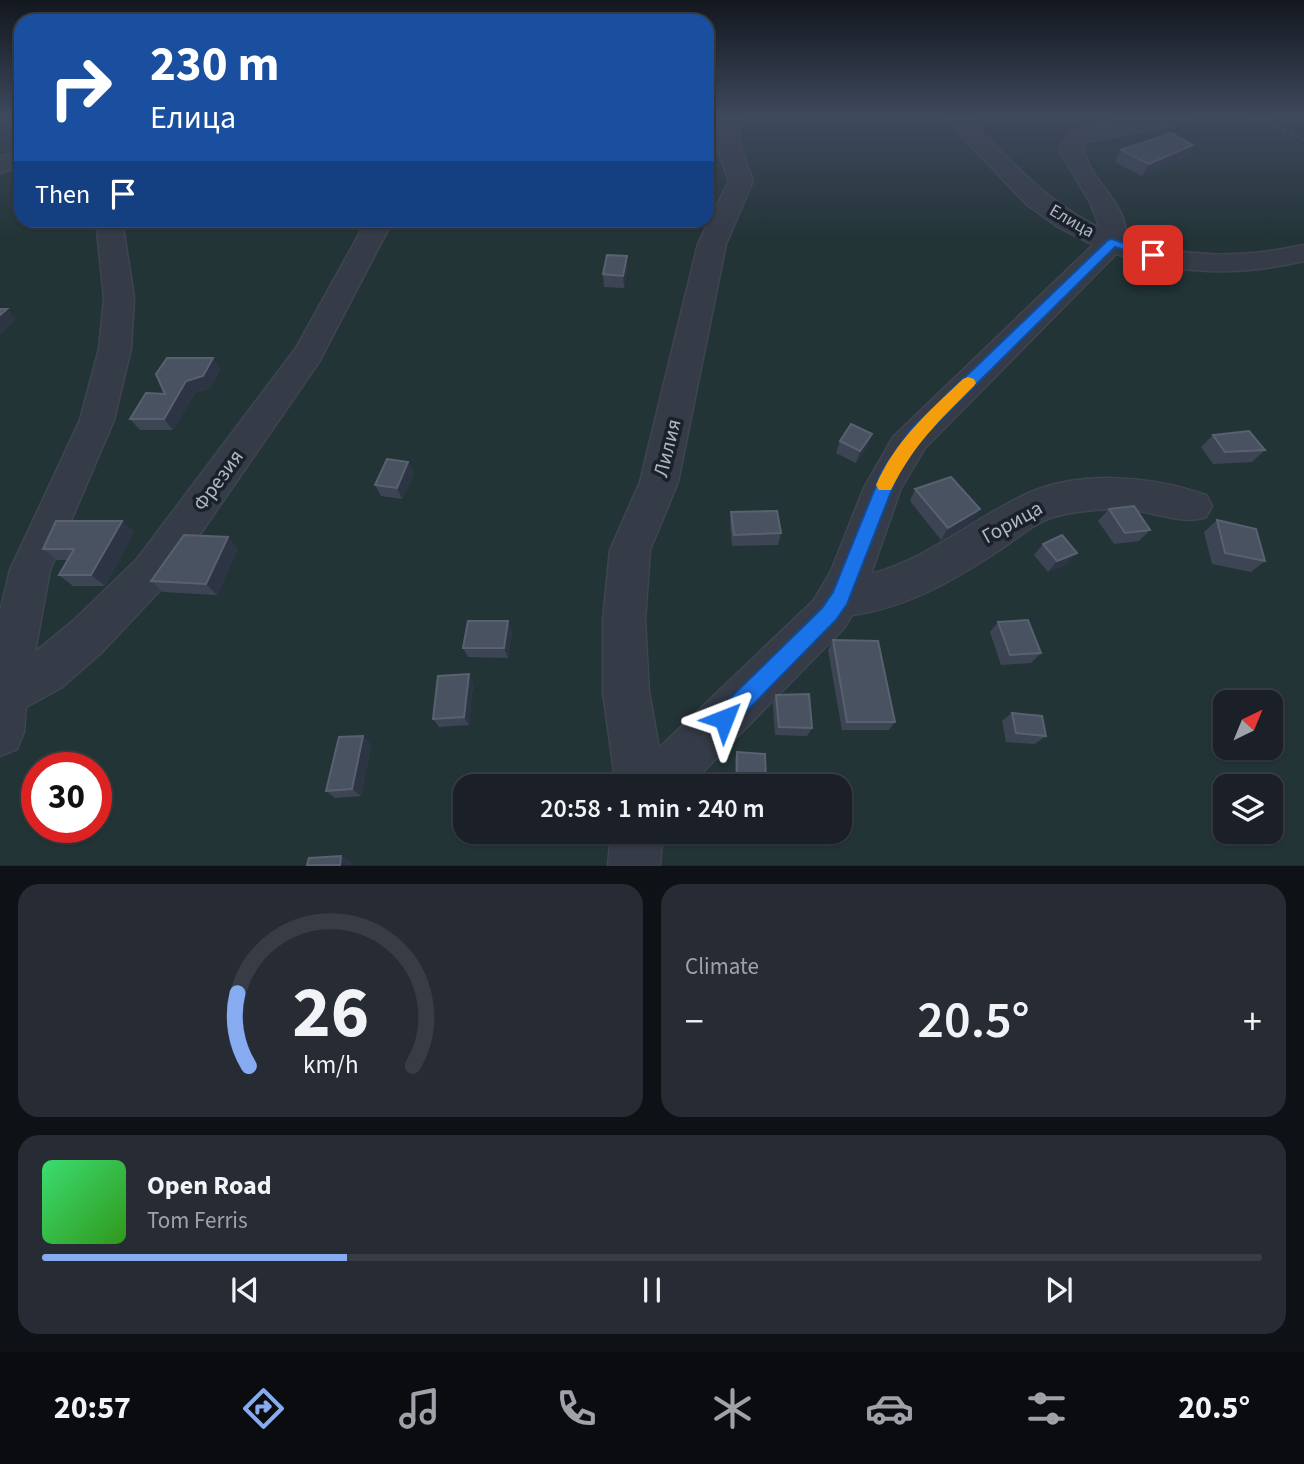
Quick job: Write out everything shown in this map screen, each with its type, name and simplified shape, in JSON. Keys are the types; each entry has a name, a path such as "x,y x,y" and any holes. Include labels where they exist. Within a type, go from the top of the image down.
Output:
{"street":[{"name":"Лилия","path":"637,774 626,692 626,583 630,550 659,482 712,244 741,181 732,157"},
{"name":"Елица","path":"995,157 1040,203 1073,225 1112,242 1153,255 1206,263 1254,263 1304,253"},
{"path":"667,774 829,614 841,597 891,471 916,434 1112,242 1113,226 1095,187 1074,157"},
{"path":"0,732 4,694 30,570 97,421 111,368 119,319 119,298 110,228"},
{"name":"Фрезия","path":"4,694 45,672 88,636 151,572 308,354 376,228"},
{"name":"Горица","path":"841,597 864,596 904,583 1033,508 1052,500 1082,494 1118,493 1156,497 1193,506"},
{"name":"Лилия","path":"634,866 636,844"}],"shaded area":[{"path":"0,157 14,157 14,228 714,228 714,157 1304,157 1304,865 0,865"}],"building":[{"path":"1136,157 1164,157 1149,164"},
{"path":"607,255 627,256 623,276 603,274"},
{"path":"167,358 213,358 203,376 186,381 164,419 130,419 146,393 165,394 156,374"},
{"path":"851,424 872,434 860,451 840,441"},
{"path":"1249,431 1265,450 1225,452 1213,435"},
{"path":"387,459 408,462 397,488 375,485"},
{"path":"951,477 980,509 948,528 915,489"},
{"path":"1134,506 1150,530 1125,533 1109,509"},
{"path":"777,511 781,533 734,535 731,512"},
{"path":"1217,520 1256,529 1265,561 1225,553"},
{"path":"56,521 122,521 91,575 59,575 74,549 43,549"},
{"path":"184,535 228,537 206,584 151,581"},
{"path":"1062,535 1077,553 1057,561 1043,544"},
{"path":"1028,620 1041,653 1010,655 998,622"},
{"path":"468,621 508,621 504,648 463,648"},
{"path":"833,640 878,641 895,722 847,722"},
{"path":"469,674 464,717 433,719 438,676"},
{"path":"809,694 812,728 779,727 776,695"},
{"path":"1012,713 1042,716 1046,736 1016,733"},
{"path":"363,736 352,789 326,791 339,737"},
{"path":"737,752 765,754 766,774 737,774"},
{"path":"341,856 340,865 307,865 309,858"}],"slow traffic":[{"path":"885,485 891,471 916,434 968,383"}],"route":[{"path":"724,719 829,614 841,597 891,471 916,434 1112,242 1153,255"}]}
